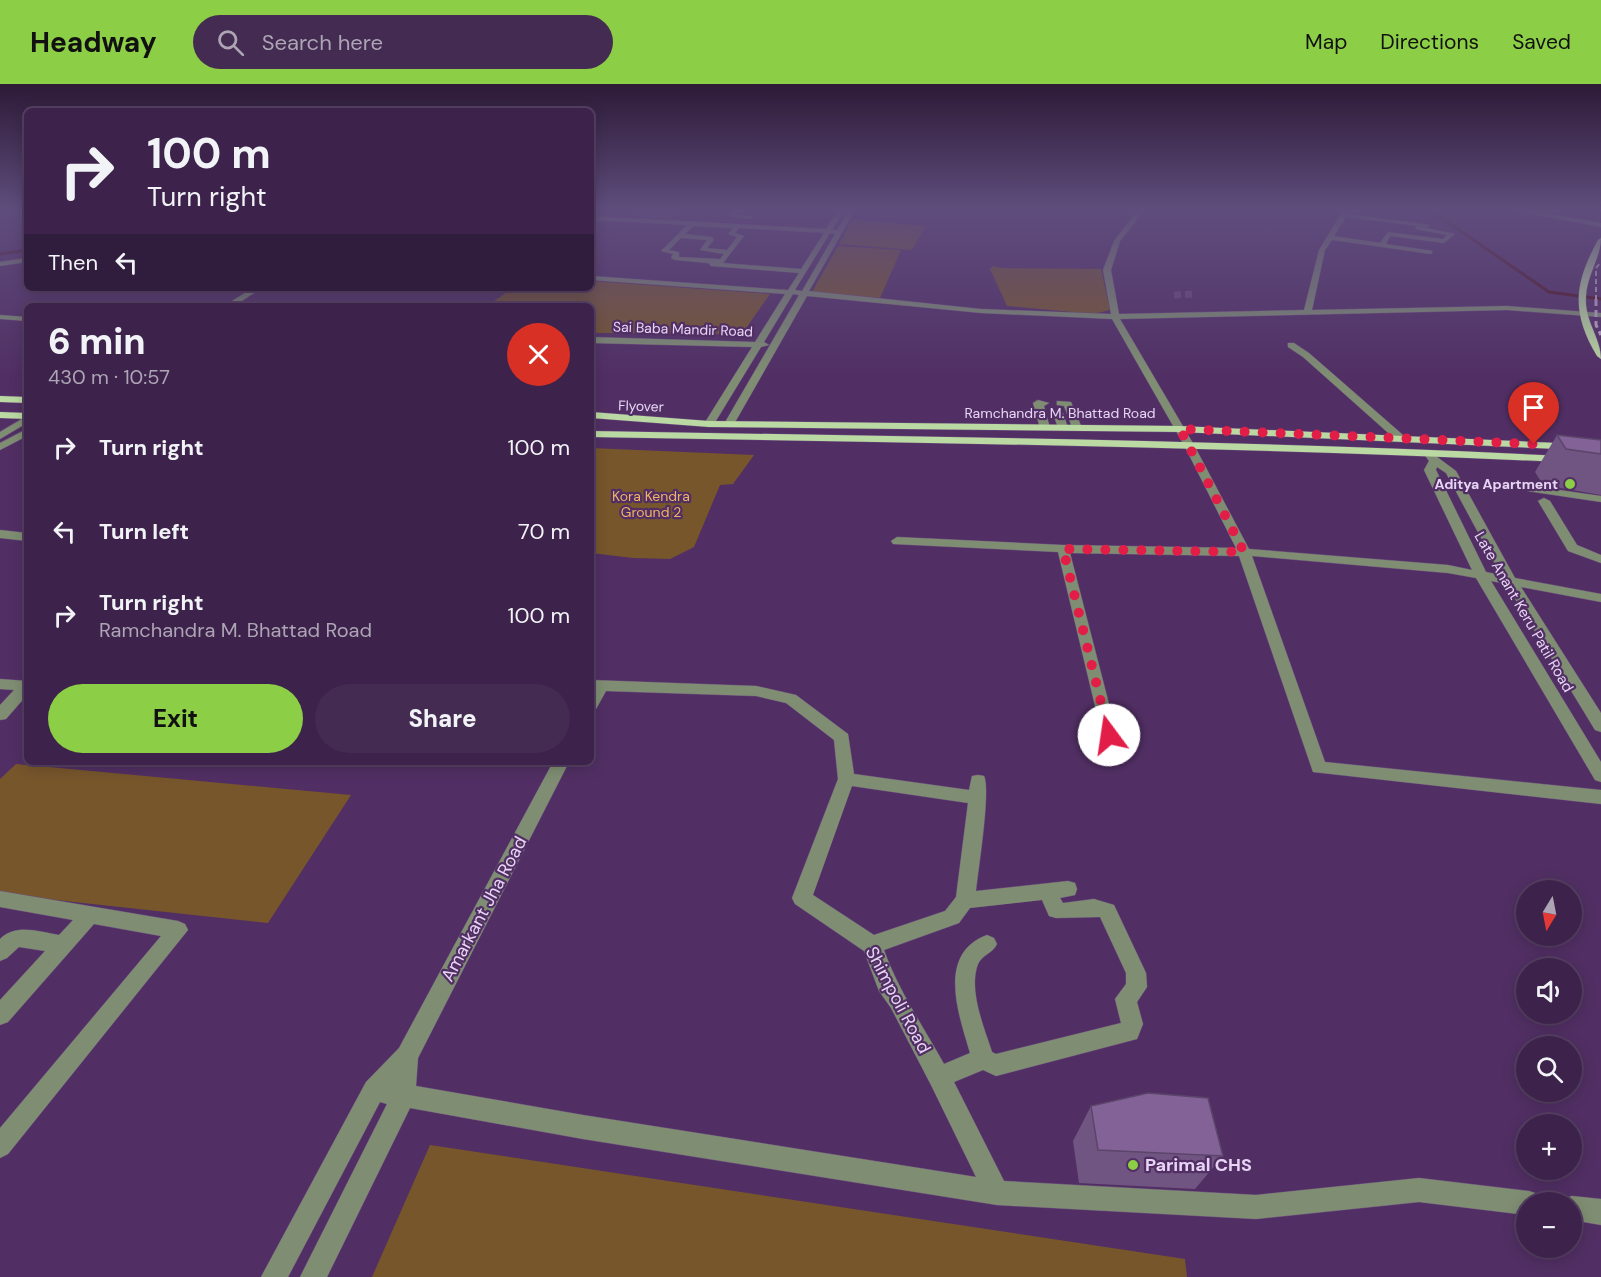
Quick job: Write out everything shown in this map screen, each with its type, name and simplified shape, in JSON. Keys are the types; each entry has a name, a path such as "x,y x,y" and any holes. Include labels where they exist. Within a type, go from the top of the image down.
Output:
{"main road":[{"path":"1588,266 1581,297 1582,313 1592,343 1601,356"},
{"path":"0,393 24,393"},
{"path":"0,399 24,400"},
{"path":"0,405 24,406"},
{"path":"0,415 24,417"},
{"name":"Ramchandra M. Bhattad Road","path":"594,415 709,424 1180,429 1399,437 1601,448"},
{"name":"Flyover","path":"594,420 686,434"},
{"name":"Flyover","path":"594,428 690,423"},
{"name":"Ramchandra M. Bhattad Road","path":"594,434 1189,445 1601,461"}],"street":[{"path":"732,266 804,271"},
{"path":"709,424 807,266"},
{"path":"729,424 821,266"},
{"path":"1108,266 1107,270 1115,317 1189,445 1244,552 1319,768 1601,797"},
{"path":"1307,314 1318,266"},
{"path":"594,278 791,292 981,311 1115,317 1507,308 1601,315"},
{"path":"227,303 238,300 253,291"},
{"path":"0,317 24,319"},
{"name":"Sai Baba Mandir Road","path":"594,340 774,345"},
{"path":"1291,345 1306,355 1399,437"},
{"path":"1046,428 1042,407 1059,408 1072,414 1077,428"},
{"path":"1059,408 1063,428"},
{"path":"2,429 24,418"},
{"path":"0,447 24,434"},
{"name":"Late Anant Keru Patil Road","path":"1430,456 1430,470 1480,575 1601,776"},
{"name":"Late Anant Keru Patil Road","path":"1430,456 1450,471 1511,582 1601,726"},
{"path":"1531,489 1601,499"},
{"path":"1544,501 1572,548 1601,559"},
{"path":"0,534 24,537"},
{"path":"897,541 1063,549 1244,552 1448,569 1601,598"},
{"path":"1063,549 1109,735"},
{"path":"0,684 24,686"},
{"name":"Shimpoli Road","path":"596,685 756,691 791,699 842,738 846,779 802,898 872,945 886,984 898,1001 939,1077 997,1193"},
{"path":"0,715 24,689"},
{"name":"Amarkant Jha Road","path":"274,1277 374,1090 406,1056 559,765"},
{"path":"846,779 977,789 965,900 952,917 872,945"},
{"path":"939,1077 983,1059 996,1065 1129,1032 1132,1024 1126,999 1137,987 1136,973 1107,911 1098,906 1062,912 1056,910 1058,890 965,900"},
{"path":"0,899 178,930 0,1146"},
{"path":"0,1015 90,915"},
{"path":"0,952 12,940 19,938 63,945"},
{"path":"983,1059 966,996 966,981 968,961 977,947 987,944"},
{"name":"Amarkant Jha Road","path":"313,1277 404,1095 406,1056"},
{"path":"374,1090 594,1129 997,1193 1256,1206 1419,1190 1516,1201"},
{"path":"1582,1209 1601,1212"}],"green space":[{"path":"827,266 894,266 880,298 812,292"},
{"path":"993,266 1101,269 1110,310 1093,314 1007,306 990,269"},
{"path":"594,281 770,294 742,334 594,333 594,303 491,303 509,291 594,291"},
{"name":"Kora Kendra Ground 2","path":"594,448 754,455 733,484 720,485 694,547 670,559 594,553"},
{"path":"16,764 351,795 268,923 0,894 0,779"},
{"path":"430,1145 1185,1259 1187,1277 372,1277"}],"building":[{"path":"1557,435 1601,440 1601,454 1566,449"},
{"path":"1148,1093 1208,1098 1223,1156 1098,1150 1091,1106"}],"waterway":[{"path":"1511,266 1549,292 1601,299"}],"tunnel":[{"path":"1174,295 1196,294"}],"railway":[{"path":"1598,266 1596,268 1596,325 1601,335"}],"place":[{"name":"Aditya Apartment","path":"1570,484"},
{"name":"Parimal CHS","path":"1133,1165"}],"route":[{"path":"1109,735 1063,549 1244,552 1180,429 1534,444"}]}
